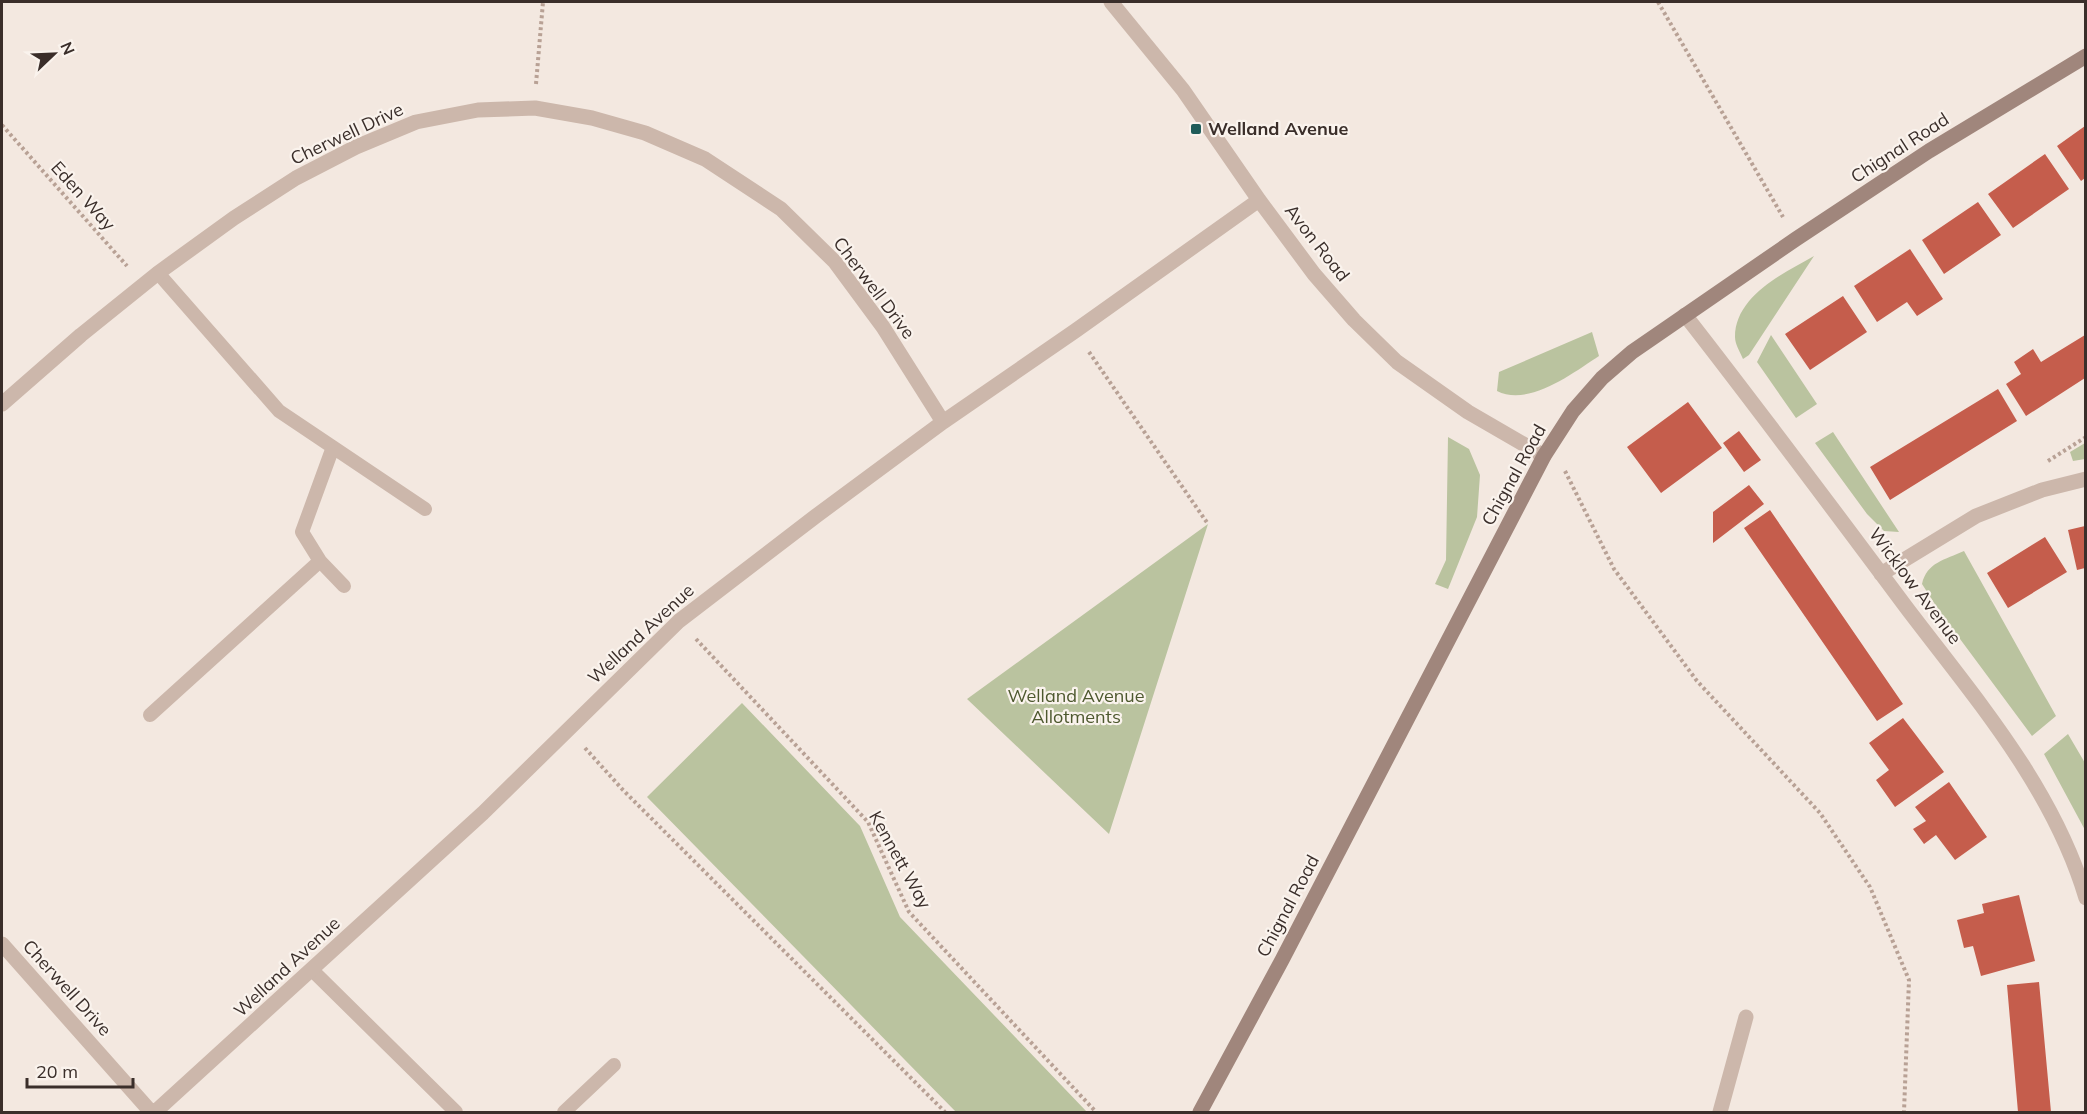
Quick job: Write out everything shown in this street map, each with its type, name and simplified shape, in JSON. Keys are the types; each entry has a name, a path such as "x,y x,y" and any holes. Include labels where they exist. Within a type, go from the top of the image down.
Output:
{"street":[{"name":"Avon Road","path":"1111,2 1183,90 1259,201 1314,274 1354,320 1397,362 1468,412 1544,456"},
{"name":"Chignal Road","path":"1200,1113 1544,456 1573,411 1602,378 1632,352 1685,315 1929,151 2085,56"},
{"name":"Cherwell Drive","path":"2,404 81,335 158,273 234,218 296,178 356,147 416,122 477,110 535,108 592,118 645,133 705,159 781,209 835,262 883,327 943,422"},
{"name":"Welland Avenue","path":"153,1113 483,813 679,621 943,422 1259,201"},
{"name":"Wicklow Avenue","path":"1685,315 2019,757 2066,841 2085,898"},
{"path":"1881,574 1976,516 2042,490 2085,479"},
{"name":"Cherwell Drive","path":"2,944 153,1113"},
{"path":"1720,1113 1746,1017"}],"lane":[{"path":"158,273 279,411 424,509"},
{"path":"333,447 302,532 320,561 344,586"},
{"path":"150,715 320,561"},
{"path":"312,970 456,1113"},
{"path":"564,1113 614,1065"}],"path":[{"path":"535,108 543,2"},
{"path":"1658,2 1796,239"},
{"name":"Eden Way","path":"2,125 143,285"},
{"path":"1075,331 1208,524"},
{"path":"1544,456 1566,471 1614,569 1697,681 1820,813 1870,887 1909,980 1904,1113"},
{"name":"Kennett Way","path":"679,621 868,822 909,912 1096,1113"},
{"path":"568,730 632,799 945,1113"}],"green space":[{"path":"1814,256 1749,355 1743,359 1735,337 1737,322 1743,309 1752,298 1776,278"},
{"path":"1592,332 1599,356 1577,371 1550,386 1523,395 1510,395 1497,391 1499,372"},
{"path":"1771,335 1817,404 1796,418 1757,362"},
{"path":"1833,432 1899,532 1884,531 1867,514 1815,443"},
{"path":"1448,437 1469,449 1480,475 1477,517 1448,589 1435,584 1446,560"},
{"path":"2085,443 2085,459 2073,461 2070,452"},
{"name":"Welland Avenue Allotments","path":"1208,524 1109,834 967,699"},
{"path":"1964,551 2056,716 2032,736 1940,612 1922,584 1932,566"},
{"path":"742,703 860,826 900,917 1087,1112 956,1112 647,797"},
{"path":"2068,734 2085,763 2085,830 2044,754"}],"building":[{"path":"2085,126 2085,178 2081,181 2057,146"},
{"path":"2045,154 2069,189 2013,228 1988,194"},
{"path":"1978,202 2001,235 1944,274 1922,240"},
{"path":"1910,249 1943,299 1917,316 1907,302 1877,322 1854,286"},
{"path":"1843,296 1867,332 1810,370 1785,334"},
{"path":"2085,335 2085,378 2026,416 2006,384 2021,374 2014,362 2033,349 2041,362"},
{"path":"1998,389 2017,421 1890,500 1870,467"},
{"path":"1688,402 1722,448 1661,493 1627,447"},
{"path":"1739,431 1761,460 1744,472 1723,443"},
{"path":"1749,485 1764,504 1713,543 1713,512"},
{"path":"1770,510 1903,704 1877,721 1744,528"},
{"path":"2085,526 2085,568 2077,570 2068,530"},
{"path":"2045,537 2067,572 2008,608 1987,573"},
{"path":"1903,718 1944,772 1895,807 1876,780 1889,770 1869,743"},
{"path":"1949,782 1987,837 1955,860 1936,835 1924,844 1913,829 1926,821 1915,807"},
{"path":"2019,895 2035,961 1981,976 1973,946 1964,948 1957,920 1984,913 1982,904"},
{"path":"2039,982 2051,1112 2018,1112 2007,985"}],"place":[{"name":"Welland Avenue","path":"1196,129"}]}
